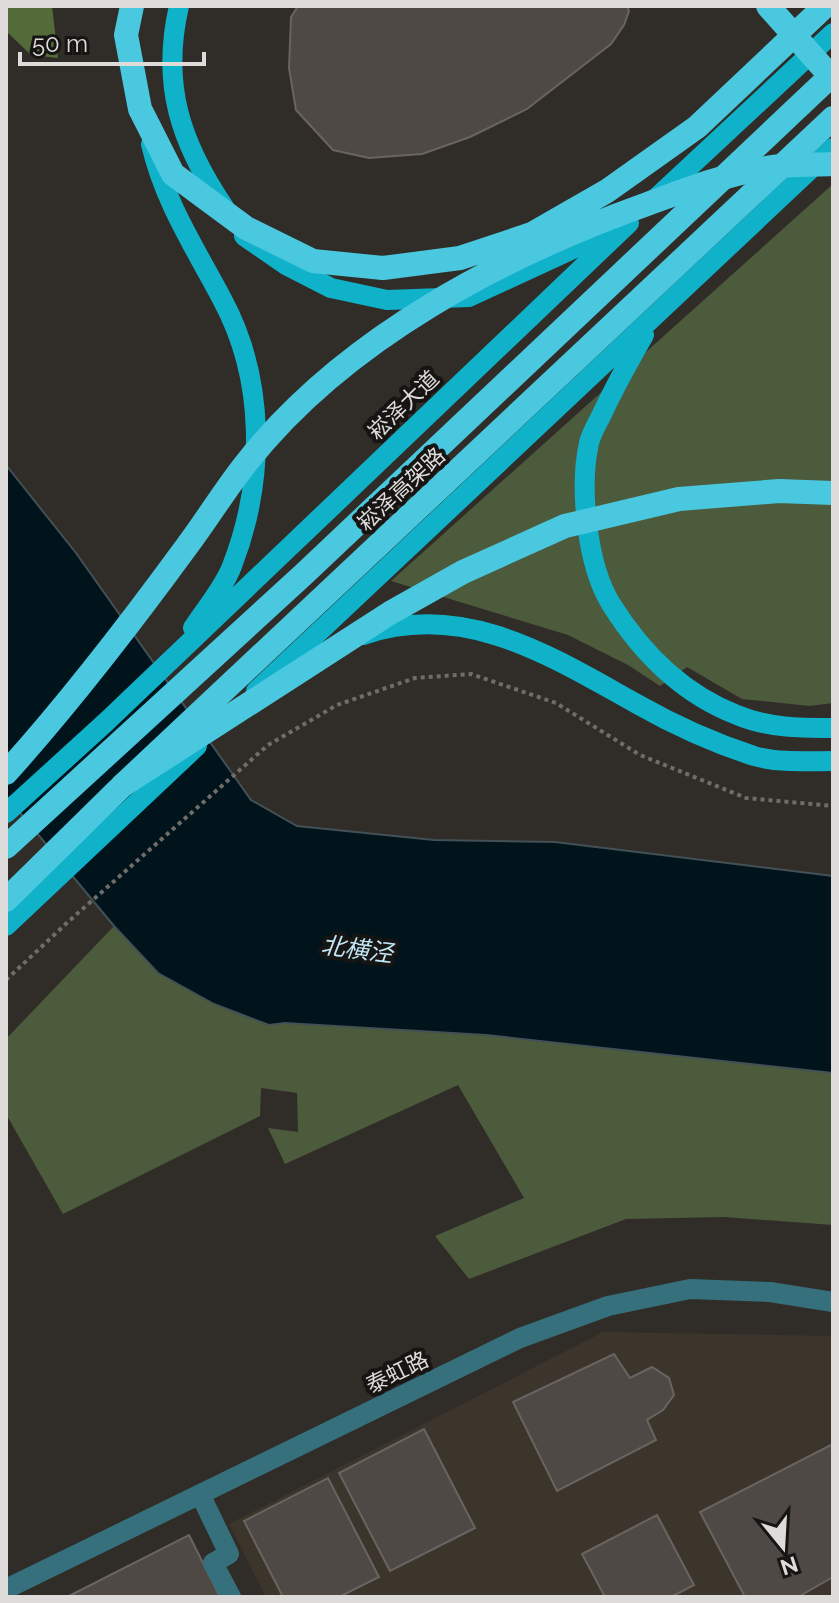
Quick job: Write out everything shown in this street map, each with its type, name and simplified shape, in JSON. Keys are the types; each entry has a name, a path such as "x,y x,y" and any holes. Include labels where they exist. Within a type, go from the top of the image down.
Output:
{"highway":[{"path":"768,6 833,76"},
{"path":"138,9 126,35 140,109 173,174 246,228 313,261 383,268 460,258 532,234 607,191 697,127 825,6"},
{"name":"崧泽高架路","path":"6,847 304,574 833,76"},
{"name":"崧泽高架路","path":"6,900 123,785 833,118"},
{"path":"6,773 115,643 247,461 293,413 361,351 413,315 510,263 605,219 689,189 766,168 833,164"},
{"path":"123,785 390,613 463,572 565,526 679,499 779,491 833,493"}],"main road":[{"path":"179,6 170,62 179,117 202,175 242,235 286,265 331,288 387,300 469,297 629,223"},
{"path":"800,6 833,45"},
{"path":"138,9 136,65 144,119 158,174 188,239 224,302 246,362 258,425 252,494 232,567 177,653"},
{"name":"崧泽大道","path":"6,813 833,33"},
{"path":"7,925 833,148"},
{"path":"655,316 620,376 589,441 584,495 594,560 610,602 648,653 684,688 738,716 787,728 833,728"},
{"path":"287,661 378,630 425,625 476,629 523,643 701,736 757,757 833,761"}],"street":[{"name":"泰虹路","path":"6,1589 520,1338 608,1306 690,1289 770,1292 833,1302"},
{"path":"200,1494 229,1554 213,1563 231,1597"}],"path":[{"path":"6,980 268,745 337,705 415,678 471,674 556,703 640,755 746,798 833,806"}],"shaded area":[{"path":"603,1332 833,1336 833,1597 266,1597 229,1524"}],"green space":[{"path":"6,6 52,6 58,58 31,55 6,31"},
{"path":"833,184 833,703 810,706 742,699 687,667 660,686 628,665 568,635 391,581"},
{"path":"114,926 158,973 214,1004 269,1025 285,1023 486,1035 833,1073 833,1225 724,1217 626,1219 469,1279 435,1236 524,1198 458,1085 285,1164 268,1128 298,1132 297,1093 261,1088 260,1116 63,1214 6,1114 6,1039"}],"water":[{"name":"北横泾","path":"6,465 76,553 251,800 297,826 434,840 555,842 833,876 833,1073 486,1035 285,1023 269,1025 214,1004 158,973 114,926 6,796"}],"building":[{"path":"298,6 627,6 629,11 611,44 527,109 470,137 422,154 369,158 333,150 296,110 289,68 291,17"},
{"path":"614,1354 630,1378 652,1367 669,1378 674,1395 663,1410 647,1420 656,1440 557,1491 513,1402"},
{"path":"424,1429 475,1528 390,1571 339,1473"},
{"path":"833,1444 833,1577 798,1597 745,1597 700,1512"},
{"path":"328,1478 379,1577 339,1597 283,1597 244,1521"},
{"path":"657,1515 694,1585 671,1597 605,1597 582,1554"},
{"path":"189,1535 220,1597 67,1597"}]}
